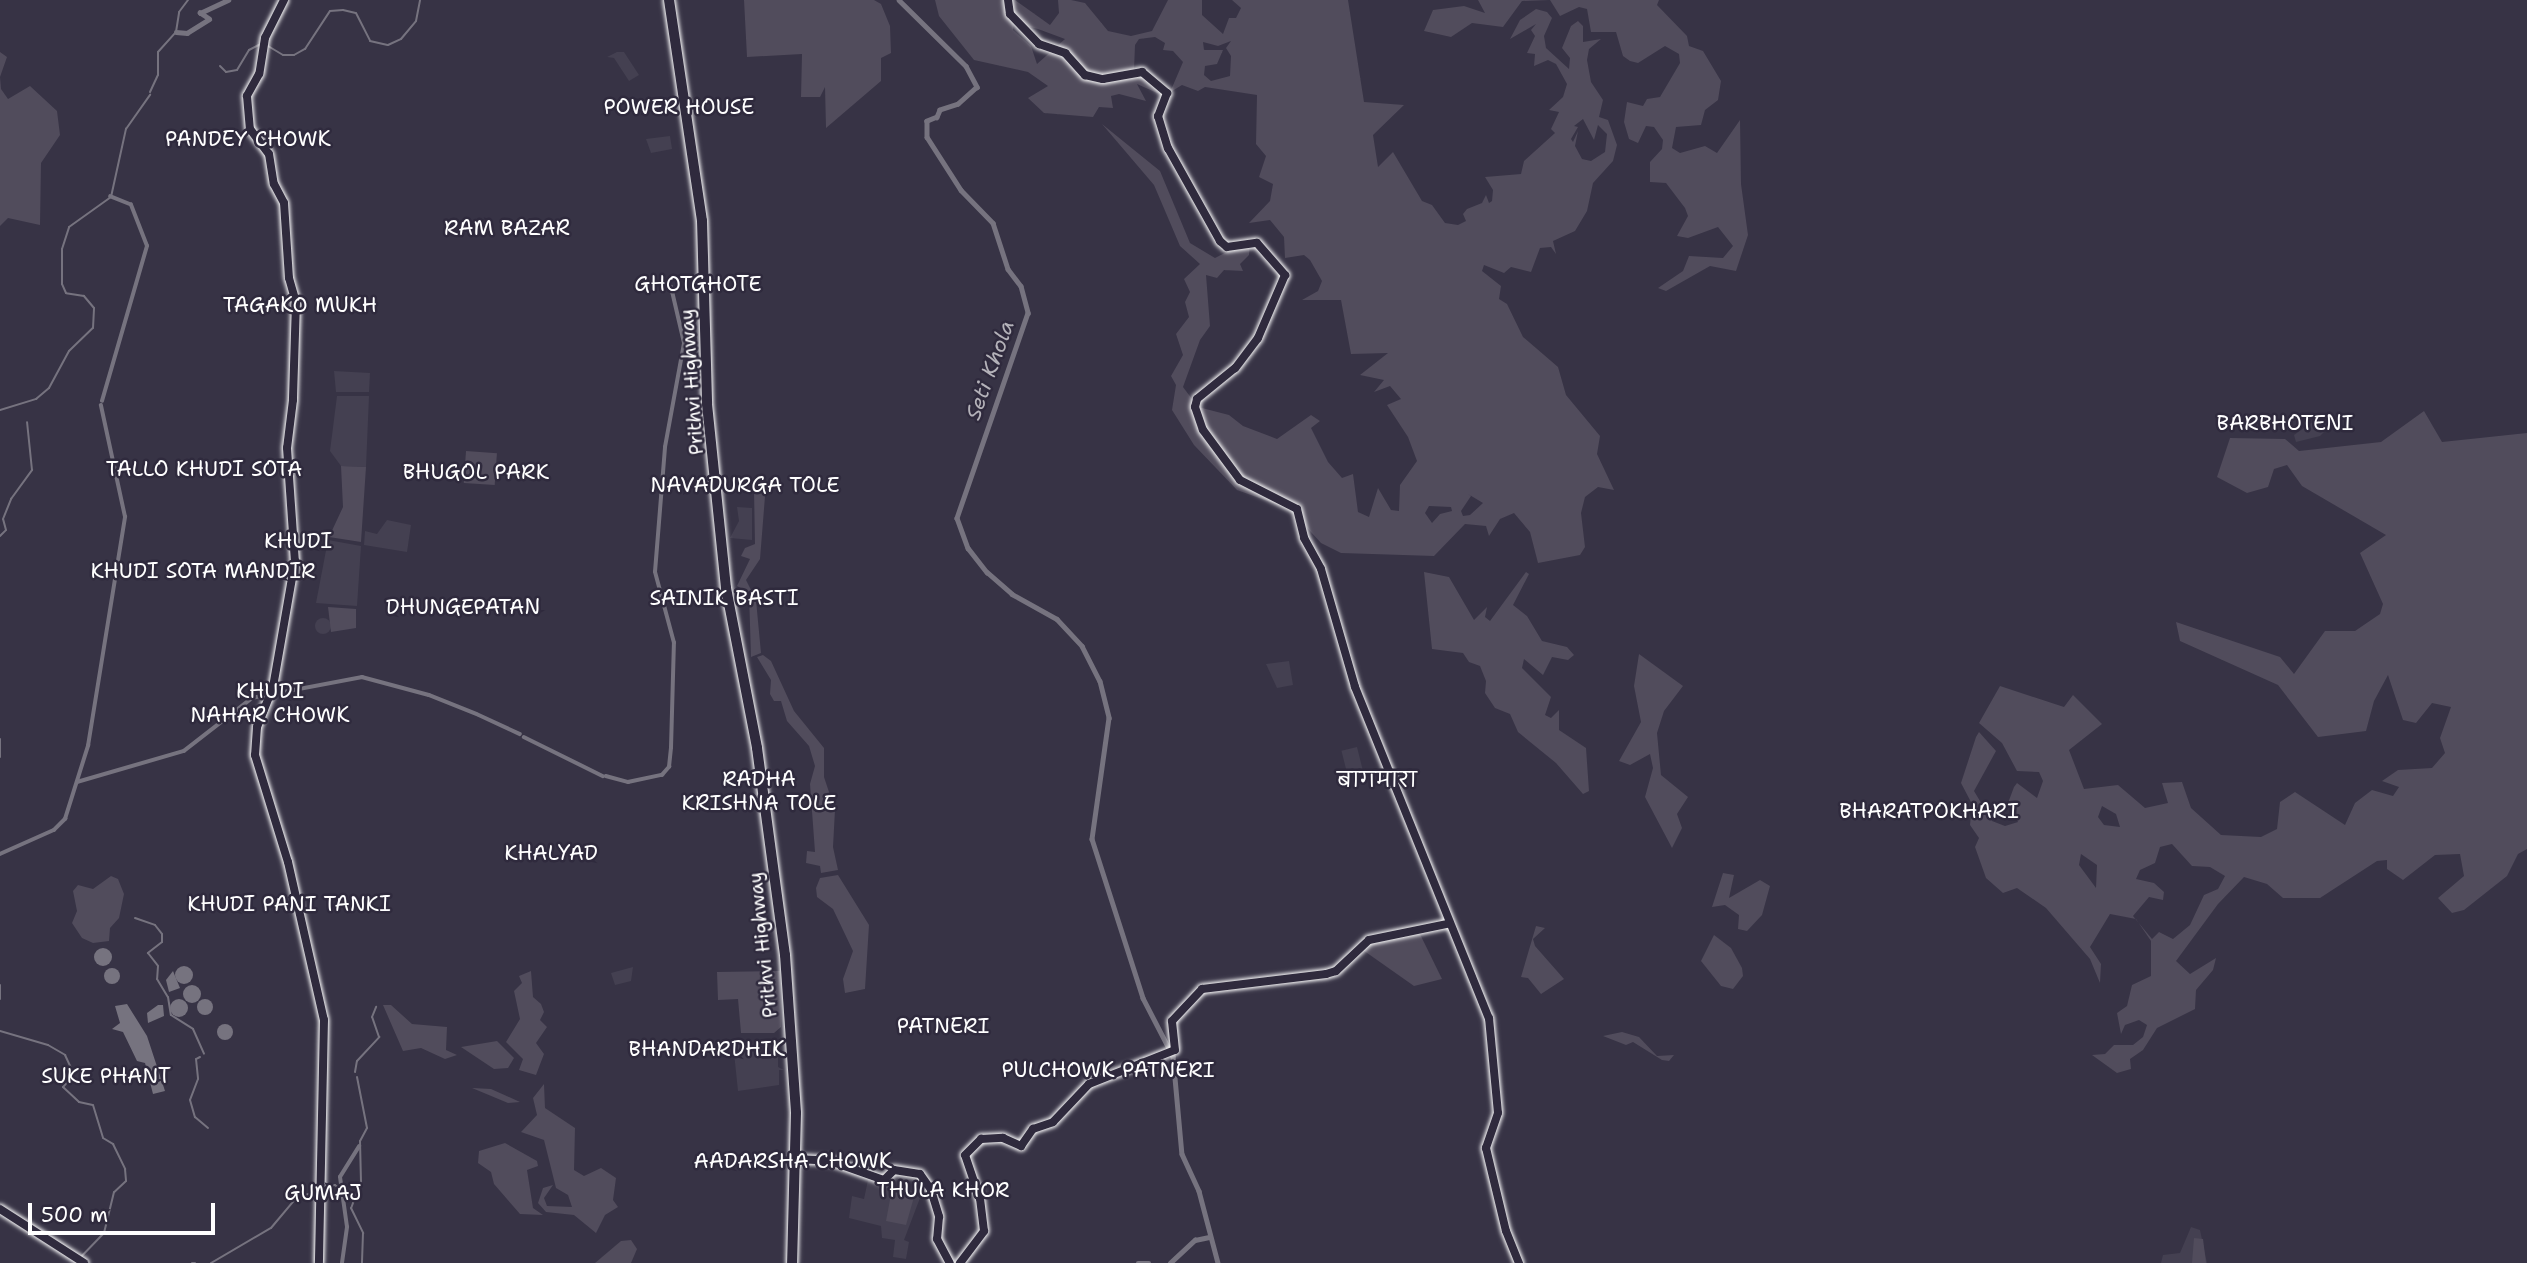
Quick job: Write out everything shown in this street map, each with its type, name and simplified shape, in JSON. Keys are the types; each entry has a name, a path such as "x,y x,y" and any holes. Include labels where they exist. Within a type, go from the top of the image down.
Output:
{"highway":[{"name":"Prithvi Highway","path":"669,0 702,222 707,404 722,511 726,588 757,748 785,956 796,1159 792,1263"}],"main road":[{"path":"284,0 263,44 259,74 247,96 250,129 269,154 284,203 289,278 296,302 294,396 287,448 295,561 269,695 257,727 256,762 288,862 324,1020 319,1263"},
{"path":"1008,0 1010,14 1039,44 1065,53 1090,78 1142,72 1167,93 1158,118 1168,148 1222,243 1227,247 1257,243 1285,275 1272,314 1252,347 1224,378 1196,399 1195,407 1203,430 1240,480 1261,494 1292,504 1301,516 1304,538 1321,569 1350,676 1447,924 1489,1018 1498,1113 1486,1148 1506,1231 1519,1263"},
{"path":"960,1263 983,1234 980,1208 965,1155 976,1142 993,1137 1021,1146 1033,1129 1053,1122 1089,1084 1139,1063 1160,1059 1175,1050 1172,1020 1204,988 1326,974 1336,971 1369,940 1447,924"},
{"path":"796,1159 830,1161 884,1180 896,1169 919,1174 931,1190 939,1217 937,1239 950,1263"},
{"path":"0,1209 82,1262"}],"shaded area":[{"path":"744,0 874,0 881,4 890,26 891,53 881,58 881,81 826,128 825,87 820,97 801,97 802,54 747,57"},
{"path":"935,0 1015,0 1050,25 1059,13 1058,0 1071,0 1085,3 1108,31 1131,36 1152,31 1168,0 1202,0 1202,15 1223,34 1229,18 1236,18 1241,8 1232,0 1348,0 1364,102 1404,105 1373,135 1378,167 1393,152 1422,201 1432,205 1445,223 1458,225 1466,221 1463,214 1467,209 1482,203 1486,195 1489,203 1492,201 1493,190 1485,177 1521,174 1524,161 1555,133 1551,129 1559,112 1549,110 1563,97 1567,84 1556,64 1548,60 1534,66 1535,54 1527,53 1535,36 1531,30 1536,24 1510,39 1520,20 1536,9 1547,12 1552,18 1544,36 1546,48 1569,69 1570,58 1562,48 1571,26 1578,21 1583,26 1583,42 1601,39 1589,49 1587,60 1591,82 1603,100 1599,117 1608,120 1617,145 1613,161 1593,183 1587,211 1575,231 1553,241 1556,254 1551,247 1540,248 1531,272 1511,267 1504,273 1484,265 1482,271 1501,286 1499,299 1507,304 1523,337 1558,367 1566,395 1600,436 1597,454 1614,490 1598,487 1585,497 1581,513 1585,547 1580,555 1538,563 1530,532 1514,513 1500,519 1489,536 1486,526 1465,524 1434,556 1341,553 1321,543 1290,509 1237,490 1194,445 1172,410 1176,385 1171,376 1183,355 1176,334 1189,317 1185,302 1190,292 1184,279 1200,264 1180,246 1154,185 1102,124 1160,171 1190,243 1215,258 1250,240 1249,255 1240,264 1243,271 1224,270 1217,278 1206,275 1210,326 1200,340 1183,387 1198,407 1229,415 1243,426 1277,439 1311,415 1320,421 1311,428 1328,462 1342,478 1353,474 1358,512 1369,517 1378,488 1391,510 1399,511 1400,485 1417,461 1408,437 1387,405 1401,399 1390,386 1374,392 1384,380 1360,375 1388,353 1351,354 1341,300 1302,300 1318,291 1322,281 1310,260 1304,255 1285,258 1284,237 1270,220 1249,223 1270,201 1273,184 1259,177 1266,156 1256,144 1257,95 1205,87 1198,91 1182,85 1164,96 1137,84 1146,101 1119,94 1111,96 1113,108 1099,107 1093,117 1044,113 1028,98 1048,86 1028,72 974,60 939,16","holes":["1014,23 1065,39 1037,64 1031,46 1013,30","1155,37 1165,43 1163,50 1173,51 1183,62 1171,90 1134,71 1135,45 1139,39","1231,41 1226,48 1231,56 1230,76 1211,81 1204,75 1205,66 1217,64 1223,50 1204,50 1203,42 1218,46","1583,119 1594,140 1598,125 1607,134 1605,152 1591,161 1582,159 1575,146 1578,131 1573,142 1571,139 1578,127 1574,126","1468,494 1483,503 1470,515 1463,516 1461,511 1471,496","1429,506 1451,507 1452,511 1440,514 1432,523 1425,513"]},
{"path":"1478,0 1550,0 1522,1 1503,27 1472,23 1451,37 1424,31 1433,10 1464,6 1485,13"},
{"path":"1550,0 1659,0 1657,5 1687,36 1689,46 1703,51 1721,81 1718,100 1705,110 1701,125 1676,127 1672,148 1680,153 1705,146 1717,153 1740,120 1741,184 1748,235 1736,271 1710,266 1666,291 1658,288 1683,271 1689,256 1723,258 1733,246 1718,227 1688,238 1677,236 1688,216 1685,208 1666,183 1650,182 1650,162 1662,149 1663,140 1654,127 1646,126 1638,143 1629,139 1624,122 1627,102 1643,106 1647,99 1660,97 1680,63 1679,54 1665,46 1638,63 1630,61 1623,56 1616,32 1591,32 1587,9 1579,7 1560,16"},
{"path":"0,52 7,57 0,77"},
{"path":"624,52 639,75 629,81 614,58 607,57"},
{"path":"0,77 1,89 8,99 30,86 57,111 60,135 41,163 40,225 8,218 0,226"},
{"path":"670,136 672,149 651,153 646,139"},
{"path":"334,371 370,373 369,392 336,392"},
{"path":"337,396 369,396 366,467 341,466 330,451"},
{"path":"2424,411 2442,442 2527,433 2527,849 2518,854 2507,876 2464,910 2452,913 2438,898 2464,876 2460,854 2435,855 2403,880 2387,869 2387,860 2377,861 2320,898 2283,898 2267,884 2244,877 2218,904 2176,961 2190,974 2216,958 2213,970 2196,990 2195,1009 2157,1028 2143,1050 2130,1059 2131,1069 2117,1073 2092,1055 2105,1054 2114,1045 2133,1045 2143,1037 2147,1025 2139,1020 2125,1025 2121,1034 2117,1013 2127,1006 2132,985 2151,976 2151,941 2138,923 2152,939 2159,932 2173,939 2190,925 2204,895 2218,889 2225,876 2210,867 2192,866 2172,844 2160,847 2155,863 2140,870 2136,879 2154,883 2164,892 2163,900 2149,897 2133,916 2135,919 2110,914 2090,947 2101,964 2100,983 2090,959 2046,908 2017,888 2003,893 1986,878 1975,847 1979,838 1970,825 1972,804 1961,783 1979,732 1996,751 1974,791 1992,821 2005,826 2018,822 2008,803 2014,787 2017,783 2037,798 2043,781 2039,772 2017,771 2002,743 1979,723 2000,686 2064,707 2073,695 2102,724 2069,750 2084,789 2118,785 2145,808 2168,803 2162,783 2182,782 2191,808 2221,835 2261,837 2277,829 2280,802 2295,792 2345,825 2355,803 2372,790 2393,796 2399,787 2382,781 2398,770 2432,768 2445,753 2440,738 2451,707 2432,703 2416,723 2403,720 2388,675 2374,701 2366,731 2318,737 2278,685 2180,641 2176,622 2280,657 2294,674 2325,631 2355,631 2380,614 2383,604 2360,553 2386,535 2302,486 2287,465 2274,469 2268,487 2247,493 2217,477 2230,438 2285,439 2299,451 2381,442","holes":["2102,806 2116,814 2120,827 2104,825 2098,817","2081,854 2097,865 2096,888 2079,865"]},
{"path":"2324,414 2332,424 2320,436 2296,442 2294,435"},
{"name":"BHUGOL PARK","path":"466,451 497,453 495,485 464,483"},
{"path":"341,466 366,467 361,542 329,537 343,507"},
{"path":"766,484 760,559 746,580 756,600 761,653 751,657 749,593 737,586 750,559 741,556 745,548 755,544 754,490"},
{"path":"737,507 752,508 752,540 730,538 739,521"},
{"path":"387,520 411,525 407,552 364,545 365,531 377,534"},
{"path":"328,540 361,546 357,606 316,603"},
{"path":"1424,572 1449,577 1474,620 1487,607 1485,617 1490,621 1526,572 1529,574 1513,605 1527,616 1542,641 1567,647 1574,655 1568,660 1552,657 1543,675 1524,659 1522,668 1551,697 1545,715 1551,718 1559,710 1559,730 1586,748 1589,791 1583,794 1556,763 1518,732 1510,714 1495,708 1485,693 1486,681 1480,666 1469,662 1463,653 1432,649"},
{"path":"328,607 356,609 356,628 331,632"},
{"path":"323,618 331,626 323,634 315,626"},
{"path":"1639,654 1683,686 1664,711 1657,733 1661,775 1688,797 1677,814 1682,828 1672,848 1645,797 1653,768 1650,754 1630,765 1619,761 1641,722 1634,686"},
{"path":"763,655 771,661 794,711 824,748 824,777 835,810 833,847 838,870 821,873 820,866 806,863 807,851 815,852 810,784 815,766 809,746 787,721 781,701 774,701 770,694 771,680 757,657"},
{"path":"1289,661 1293,685 1277,688 1266,664"},
{"path":"1357,747 1363,771 1348,775 1341,751"},
{"path":"1723,873 1734,875 1729,898 1760,880 1770,886 1762,915 1747,931 1738,929 1739,915 1725,905 1712,907"},
{"path":"838,875 869,925 865,989 845,993 843,979 853,951 833,909 817,897 816,888 820,878"},
{"path":"111,876 118,879 124,894 119,918 110,928 109,941 93,943 82,938 72,923 77,911 73,891 78,885 93,889"},
{"path":"1536,926 1545,928 1533,939 1535,946 1564,979 1541,994 1528,978 1521,977"},
{"path":"1418,930 1442,979 1414,986 1360,948 1366,941"},
{"path":"1714,935 1731,948 1742,968 1743,976 1733,989 1721,986 1701,961"},
{"path":"103,948 109,951 112,957 109,963 103,966 97,963 94,957 97,951"},
{"path":"184,966 190,969 193,975 190,981 184,984 178,981 175,975 178,969"},
{"path":"633,967 631,981 615,985 611,973"},
{"path":"109,968 115,968 120,976 118,982 109,984 104,979 104,973"},
{"path":"173,971 180,988 169,992 166,980"},
{"path":"531,971 533,997 541,1004 544,1012 540,1020 547,1027 536,1043 544,1054 536,1075 519,1070 523,1059 506,1042 520,1019 514,991 522,983 519,976"},
{"path":"780,971 781,1027 774,1033 741,1033 738,999 718,1000 717,972"},
{"path":"188,985 196,985 201,994 199,1001 188,1003 183,998 183,990"},
{"path":"179,999 185,1002 188,1008 185,1014 179,1017 173,1014 170,1008 173,1002"},
{"path":"205,999 211,1001 211,1013 205,1015 199,1013 197,1007 199,1001"},
{"path":"127,1004 147,1036 165,1091 153,1094 145,1063 137,1061 123,1032 112,1029 120,1023 115,1006"},
{"path":"158,1005 163,1005 164,1016 148,1023 147,1013"},
{"path":"383,1005 391,1005 412,1024 447,1027 446,1050 457,1055 445,1059 421,1048 403,1051"},
{"path":"225,1024 231,1026 231,1038 225,1040 219,1038 217,1032 219,1026"},
{"path":"1622,1032 1639,1037 1657,1056 1674,1055 1669,1061 1662,1060 1633,1042 1626,1045 1603,1036"},
{"path":"497,1041 514,1058 508,1068 494,1069 461,1047"},
{"path":"733,1043 760,1044 762,1059 778,1057 778,1067 784,1070 779,1070 779,1085 738,1091"},
{"path":"544,1084 545,1108 575,1128 574,1170 584,1176 601,1168 616,1178 613,1200 618,1207 605,1215 596,1233 574,1215 546,1212 538,1203 543,1188 553,1185 544,1198 547,1206 572,1207 568,1195 556,1188 544,1140 521,1132 537,1115 533,1098"},
{"path":"472,1088 491,1089 520,1102 508,1103"},
{"path":"505,1143 537,1161 538,1166 527,1170 533,1208 543,1215 520,1214 494,1184 491,1172 478,1163 479,1151"},
{"path":"868,1180 910,1190 920,1198 904,1240 909,1242 906,1259 893,1257 895,1240 882,1238 881,1226 849,1218 852,1196 864,1199"},
{"path":"892,1189 914,1197 906,1225 886,1221"},
{"path":"2191,1227 2200,1230 2207,1263 2161,1263 2163,1255 2180,1253"},
{"path":"2194,1238 2203,1239 2206,1263 2192,1263"},
{"path":"631,1240 637,1249 631,1263 595,1263 621,1241"}],"waterway":[{"path":"150,92 158,75 158,52 176,32 179,12 188,0"},
{"path":"176,32 187,33 209,19 200,13 228,0"},
{"path":"268,46 283,55 294,55 305,49 330,11 343,10 356,13 370,41 388,45 401,39 416,21 420,0"},
{"name":"Seti Khola","path":"899,0 966,66 977,87 958,104 940,110 937,117 927,121 927,137 961,190 993,223 1008,269 1021,286 1028,313 957,518 968,548 987,572 1012,594 1057,619 1082,646 1100,681 1109,718 1092,839 1143,998 1173,1056 1182,1154 1199,1191 1218,1263"},
{"path":"220,66 226,72 237,70 249,50 259,45"},
{"path":"0,410 36,399 49,388 69,351 93,328 94,308 84,296 66,293 62,284 62,249 69,227 111,197 126,129 150,95"},
{"path":"102,401 147,246 131,205 111,197"},
{"path":"606,776 628,782 662,775 669,767 674,643 655,572 665,447 684,343 671,287"},
{"path":"0,854 54,830 65,819 88,746 125,517 101,406"},
{"path":"0,536 6,530 3,519 11,499 32,470 27,422"},
{"path":"77,782 184,751 252,698 362,677 429,695 477,714"},
{"path":"479,715 520,734"},
{"path":"524,737 603,776"},
{"path":"0,739 0,757"},
{"path":"135,918 155,925 162,934 162,942 148,953 158,966 157,979 168,997 171,1015 193,1029 204,1054"},
{"path":"0,985 0,999"},
{"path":"355,1072 357,1061 379,1037 372,1017 376,1007"},
{"path":"0,1031 48,1045 65,1055 74,1074 63,1087 79,1102 93,1105 103,1138 113,1144 125,1169 126,1181 114,1192 104,1233 82,1256"},
{"path":"200,1057 196,1059 198,1079 190,1100 195,1117 208,1128"},
{"path":"357,1077 367,1128 360,1141 361,1181 351,1208 363,1233 362,1263"},
{"path":"342,1263 347,1227 340,1177 359,1147"},
{"path":"323,1190 335,1185 341,1190"},
{"path":"211,1263 271,1228 296,1198 317,1191"},
{"path":"1170,1263 1195,1240 1209,1237"},
{"path":"1138,1263 1149,1263"}],"district":[{"name":"POWER HOUSE","path":"679,107"},
{"name":"PANDEY CHOWK","path":"248,139"},
{"name":"RAM BAZAR","path":"507,228"},
{"name":"GHOTGHOTE","path":"698,284"},
{"name":"TAGAKO MUKH","path":"300,305"},
{"name":"BARBHOTENI","path":"2285,423"},
{"name":"TALLO KHUDI SOTA","path":"204,469"},
{"name":"BHUGOL PARK","path":"476,472"},
{"name":"NAVADURGA TOLE","path":"745,485"},
{"name":"KHUDI","path":"298,541"},
{"name":"KHUDI SOTA MANDIR","path":"203,571"},
{"name":"SAINIK BASTI","path":"724,598"},
{"name":"DHUNGEPATAN","path":"463,607"},
{"name":"KHUDI NAHAR CHOWK","path":"270,703"},
{"name":"बागमारा","path":"1377,780"},
{"name":"RADHA KRISHNA TOLE","path":"759,791"},
{"name":"BHARATPOKHARI","path":"1929,811"},
{"name":"KHALYAD","path":"551,853"},
{"name":"KHUDI PANI TANKI","path":"289,904"},
{"name":"PATNERI","path":"943,1026"},
{"name":"BHANDARDHIK","path":"707,1049"},
{"name":"PULCHOWK PATNERI","path":"1108,1070"},
{"name":"SUKE PHANT","path":"106,1076"},
{"name":"AADARSHA CHOWK","path":"793,1161"},
{"name":"THULA KHOR","path":"943,1190"},
{"name":"GUMAJ","path":"323,1193"}]}
